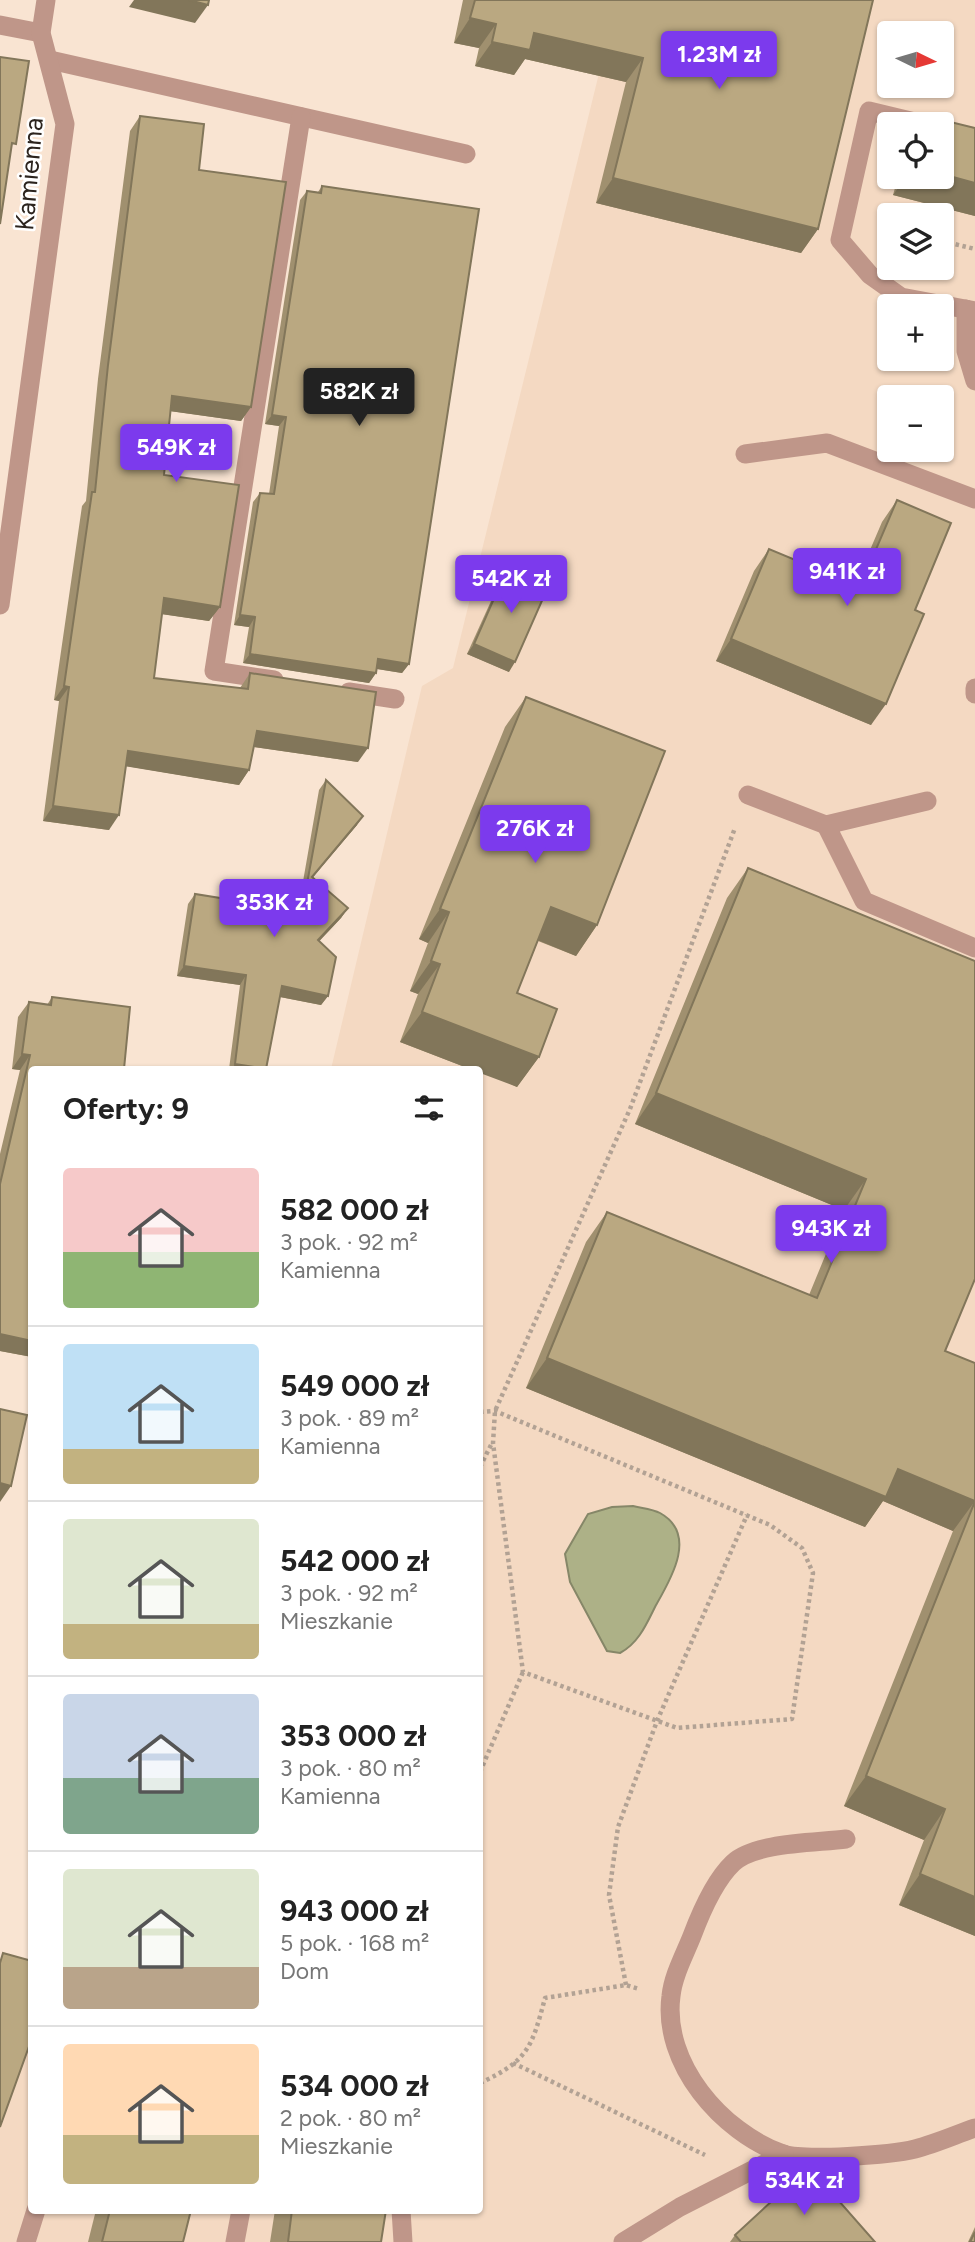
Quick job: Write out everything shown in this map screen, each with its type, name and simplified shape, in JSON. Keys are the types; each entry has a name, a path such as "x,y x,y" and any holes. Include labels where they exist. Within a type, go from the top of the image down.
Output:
{"street":[{"name":"Kamienna","path":"0,605 65,124 41,33 46,0"},
{"path":"0,25 41,33"},
{"path":"50,60 466,154"},
{"path":"877,113 869,111 840,240 870,275 901,298 970,310 966,351 975,381"},
{"path":"292,683 214,671 301,117"},
{"path":"745,454 827,443 975,499"},
{"path":"975,688 975,694"},
{"path":"331,689 395,699"},
{"path":"748,795 826,825 927,801"},
{"path":"826,825 864,901 975,948"},
{"path":"846,1839 763,1849 734,1861 701,1913 670,1999 671,2038 686,2073 717,2111 746,2133 784,2154 837,2156 913,2150 975,2128"},
{"path":"622,2242 680,2207 784,2154"},
{"path":"26,2242 35,2214"},
{"path":"235,2242 241,2214"},
{"path":"401,2214 403,2242"}],"path":[{"path":"954,244 975,249"},
{"path":"483,1765 523,1672 493,1443 495,1411 629,1110 748,795"},
{"path":"483,1412 495,1411 770,1525 802,1548 813,1573 792,1719 677,1728 523,1672"},
{"path":"483,1461 493,1443"},
{"path":"626,1985 609,1895 618,1827 657,1721 747,1515"},
{"path":"483,2082 505,2071 533,2043 545,1998 626,1985 670,1999"},
{"path":"513,2063 743,2174"}],"shaded area":[{"path":"617,0 975,0 975,2242 0,2242 0,2119 28,2040 28,2214 483,2214 483,1066 332,1066 422,686 453,668"},
{"path":"633,1506 660,1513 671,1522 678,1533 678,1557 646,1625 632,1644 620,1653 607,1651 570,1582 565,1554 588,1514 612,1507"}],"building":[{"path":"189,0 209,0 208,5"},
{"path":"475,0 873,0 818,229 613,178 643,58 534,33 530,50 492,42 496,24 470,18"},
{"path":"0,57 29,61 16,144 12,143 0,224"},
{"path":"140,116 204,124 199,170 286,182 251,407 172,396 164,475 239,485 220,607 164,598 154,678 248,689 250,673 376,692 368,748 257,731 249,770 128,751 119,815 53,806 69,687 64,686 92,492 95,492 108,365"},
{"path":"954,123 975,128 975,183 954,177"},
{"path":"322,186 479,209 409,664 378,659 376,673 250,654 255,617 240,615 260,493 274,494 286,417 272,415 307,191 321,193"},
{"path":"897,500 951,523 915,610 924,614 886,704 731,639 769,549 860,587"},
{"path":"507,569 548,587 515,662 474,644"},
{"path":"526,697 665,751 597,925 551,907 517,993 557,1009 539,1057 422,1012 440,964 431,961 449,912 440,909"},
{"path":"326,780 363,816 312,877 348,908 318,940 336,957 328,996 282,986 267,1066 235,1064 246,975 184,966 195,894 302,911"},
{"path":"748,868 975,961 975,1279 945,1351 975,1363 975,1501 898,1469 886,1497 547,1358 607,1212 817,1298 866,1179 656,1093"},
{"path":"52,997 130,1007 124,1066 28,1066 28,1340 0,1334 0,1184 30,1055 22,1054 29,1002 51,1005"},
{"path":"0,1409 27,1415 11,1486 0,1483"},
{"path":"975,1501 975,1897 920,1874 945,1809 866,1776"},
{"path":"3,1953 28,1960 28,2049 0,2127 0,1963"},
{"path":"809,2167 875,2242 741,2242 735,2235"},
{"path":"109,2214 190,2214 183,2242 102,2242"},
{"path":"292,2214 385,2214 381,2242 288,2242"}]}
